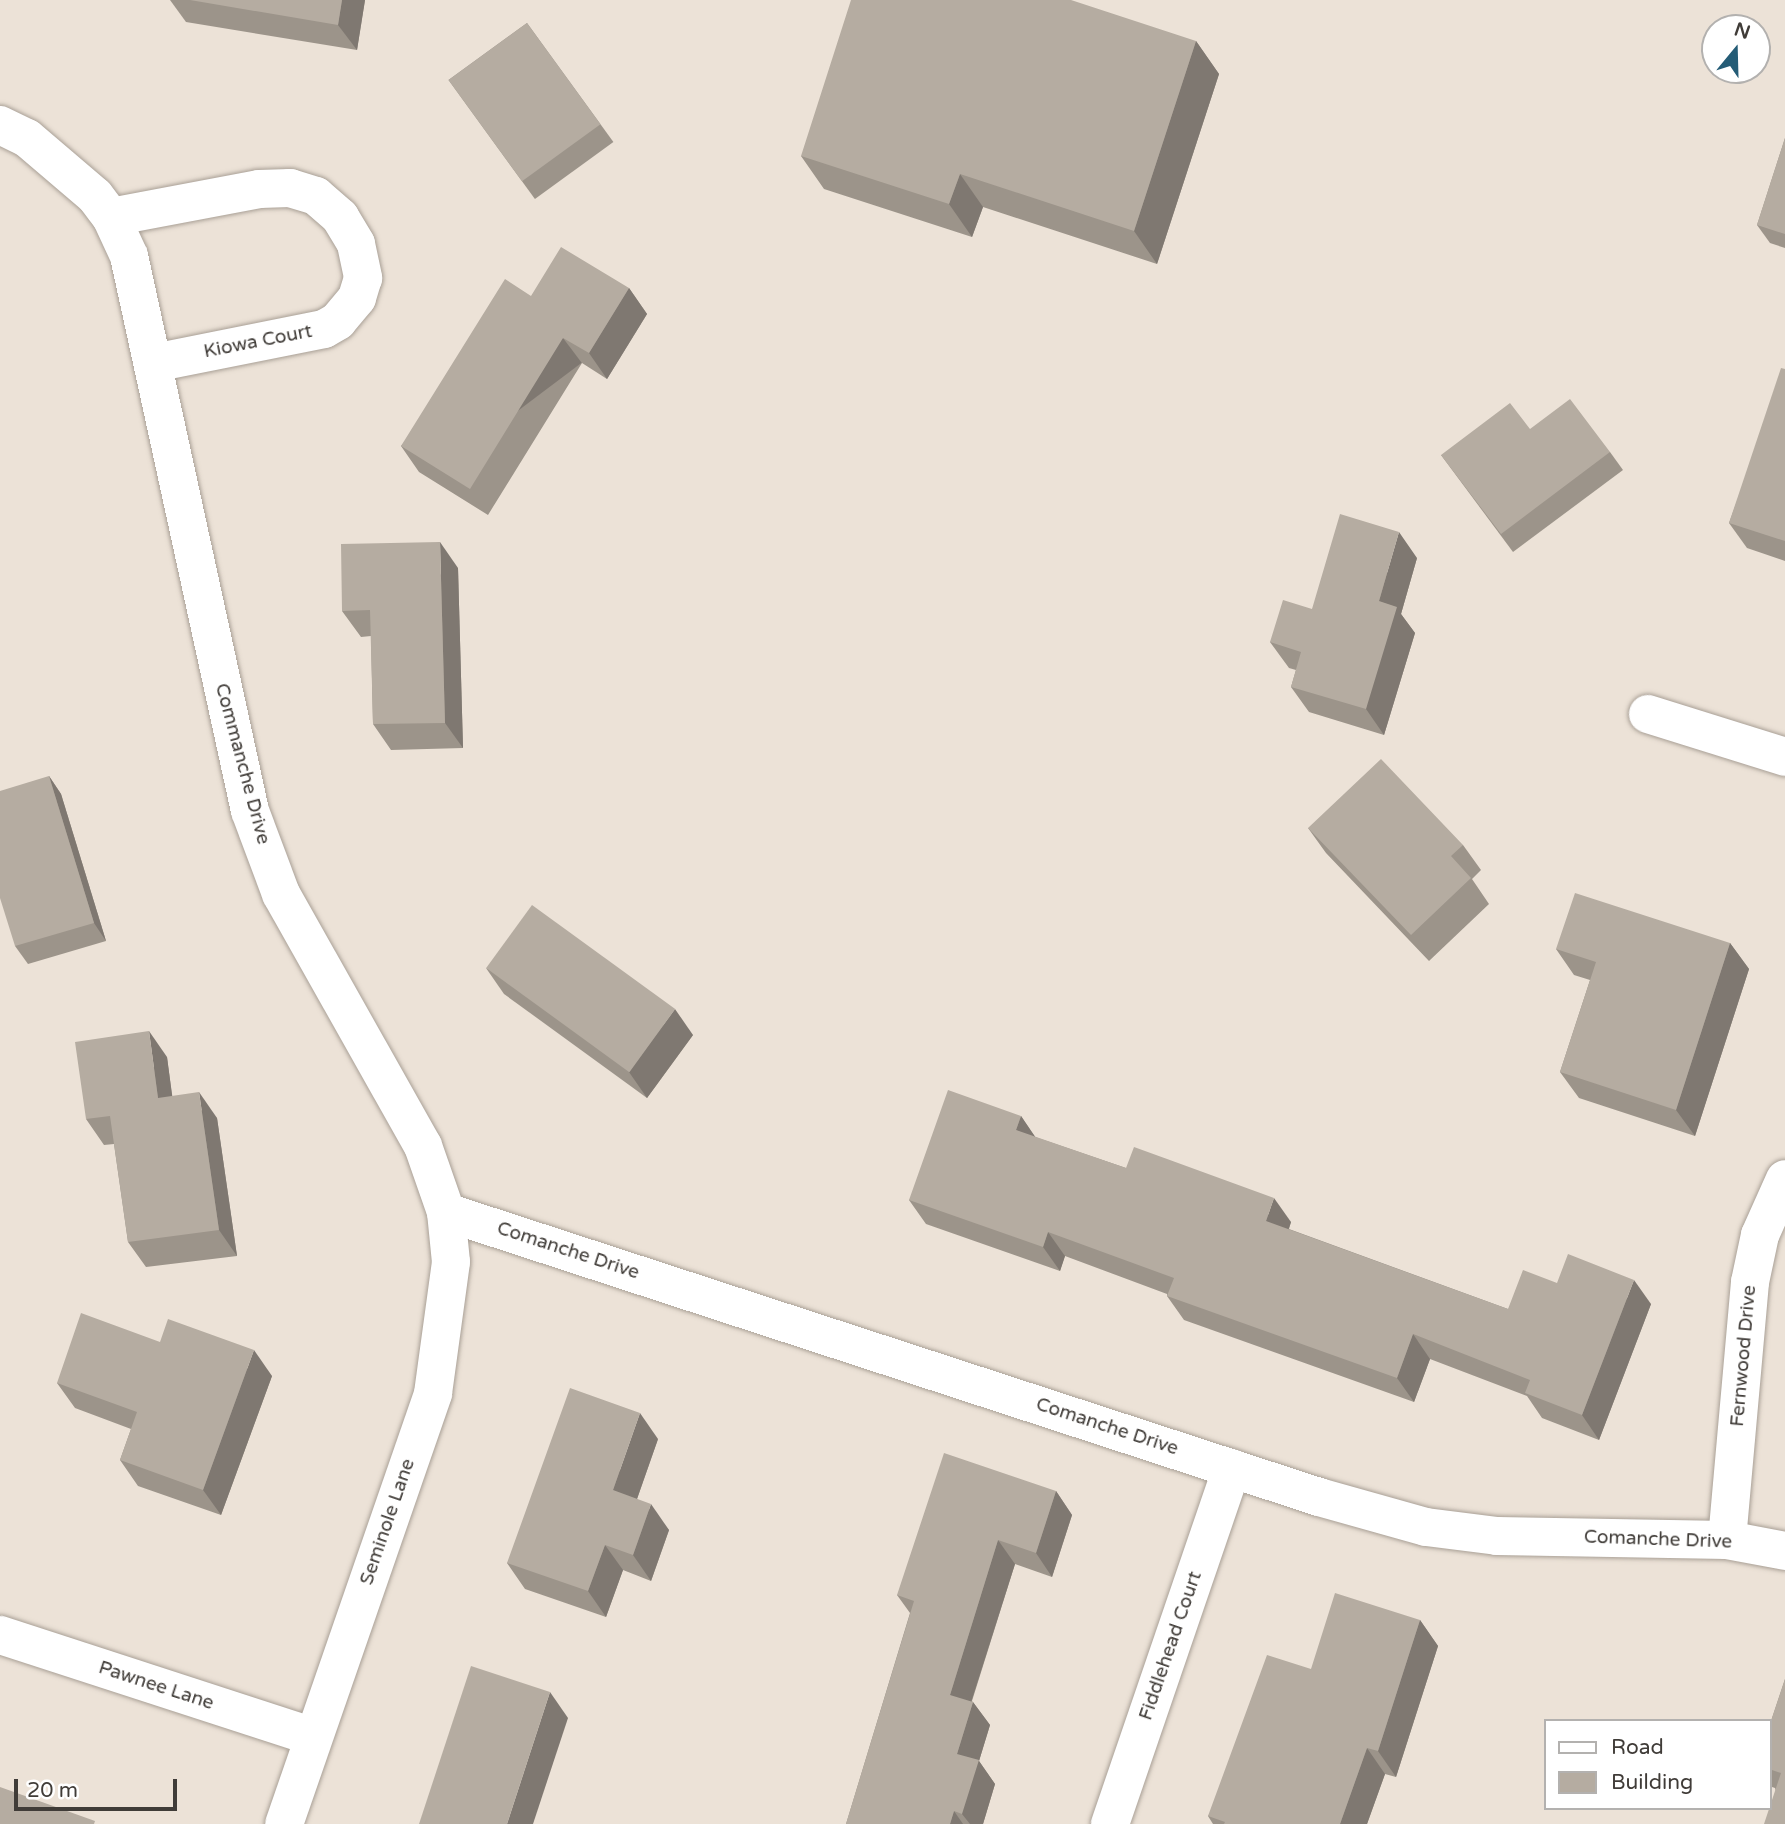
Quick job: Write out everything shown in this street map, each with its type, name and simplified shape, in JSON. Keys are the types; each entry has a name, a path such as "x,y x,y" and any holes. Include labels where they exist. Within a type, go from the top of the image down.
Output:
{"street":[{"name":"Commanche Drive","path":"0,125 27,138 66,169 111,217 129,256 154,363 214,662 250,811 281,894 308,947 423,1146 446,1212"},
{"name":"Kiowa Court","path":"111,217 259,189 290,188 316,197 340,217 356,244 363,278 358,298 338,321 324,329 154,363"},
{"path":"1648,715 1785,757"},
{"name":"Fernwood Drive","path":"1727,1540 1750,1282 1760,1236 1785,1179"},
{"name":"Comanche Drive","path":"446,1212 1232,1468 1426,1527 1497,1536 1727,1540 1785,1551"},
{"name":"Seminole Lane","path":"284,1824 433,1394 451,1262 446,1212"},
{"name":"Fiddlehead Court","path":"1111,1824 1232,1468"},
{"name":"Pawnee Lane","path":"0,1635 313,1737"}],"building":[{"path":"190,0 342,0 338,25"},
{"path":"851,0 1071,0 1196,41 1134,231 960,174 949,204 801,156"},
{"path":"527,23 600,124 522,181 449,80"},
{"path":"1785,138 1785,234 1757,225"},
{"path":"561,247 629,288 589,353 563,338 470,489 401,446 505,279 531,296"},
{"path":"1781,368 1785,369 1785,541 1729,523"},
{"path":"1570,399 1610,452 1501,534 1441,455 1510,403 1530,429"},
{"path":"1340,514 1399,532 1379,601 1397,607 1366,709 1291,687 1301,652 1270,642 1283,600 1312,609"},
{"path":"440,542 445,723 373,724 370,610 342,611 341,544"},
{"path":"1381,759 1463,845 1451,856 1471,878 1411,935 1308,828"},
{"path":"49,776 94,923 15,946 0,898 0,791"},
{"path":"1575,893 1730,943 1676,1110 1560,1072 1596,962 1556,949"},
{"path":"532,905 675,1009 629,1072 486,968"},
{"path":"149,1031 158,1098 199,1092 219,1230 128,1242 110,1116 86,1119 75,1042"},
{"path":"948,1090 1021,1116 1016,1130 1126,1168 1134,1147 1274,1198 1266,1221 1508,1309 1523,1270 1557,1283 1568,1254 1634,1280 1582,1415 1525,1393 1530,1380 1413,1334 1397,1378 1167,1296 1174,1278 1048,1232 1043,1247 909,1200"},
{"path":"81,1313 160,1342 168,1319 254,1350 203,1490 120,1460 137,1412 57,1383"},
{"path":"570,1388 640,1413 613,1490 651,1504 633,1555 605,1545 588,1591 507,1563"},
{"path":"944,1453 1056,1491 1036,1553 998,1540 950,1695 973,1702 957,1754 979,1760 962,1814 954,1811 950,1824 846,1824 914,1601 897,1595"},
{"path":"1335,1593 1420,1620 1378,1751 1367,1748 1340,1824 1224,1824 1225,1822 1208,1816 1267,1655 1311,1669"},
{"path":"471,1666 550,1692 507,1824 419,1824"},
{"path":"1785,1679 1785,1824 1764,1824 1771,1810 1781,1773 1771,1770 1771,1721"},
{"path":"0,1787 95,1821 94,1824 0,1824"}]}
